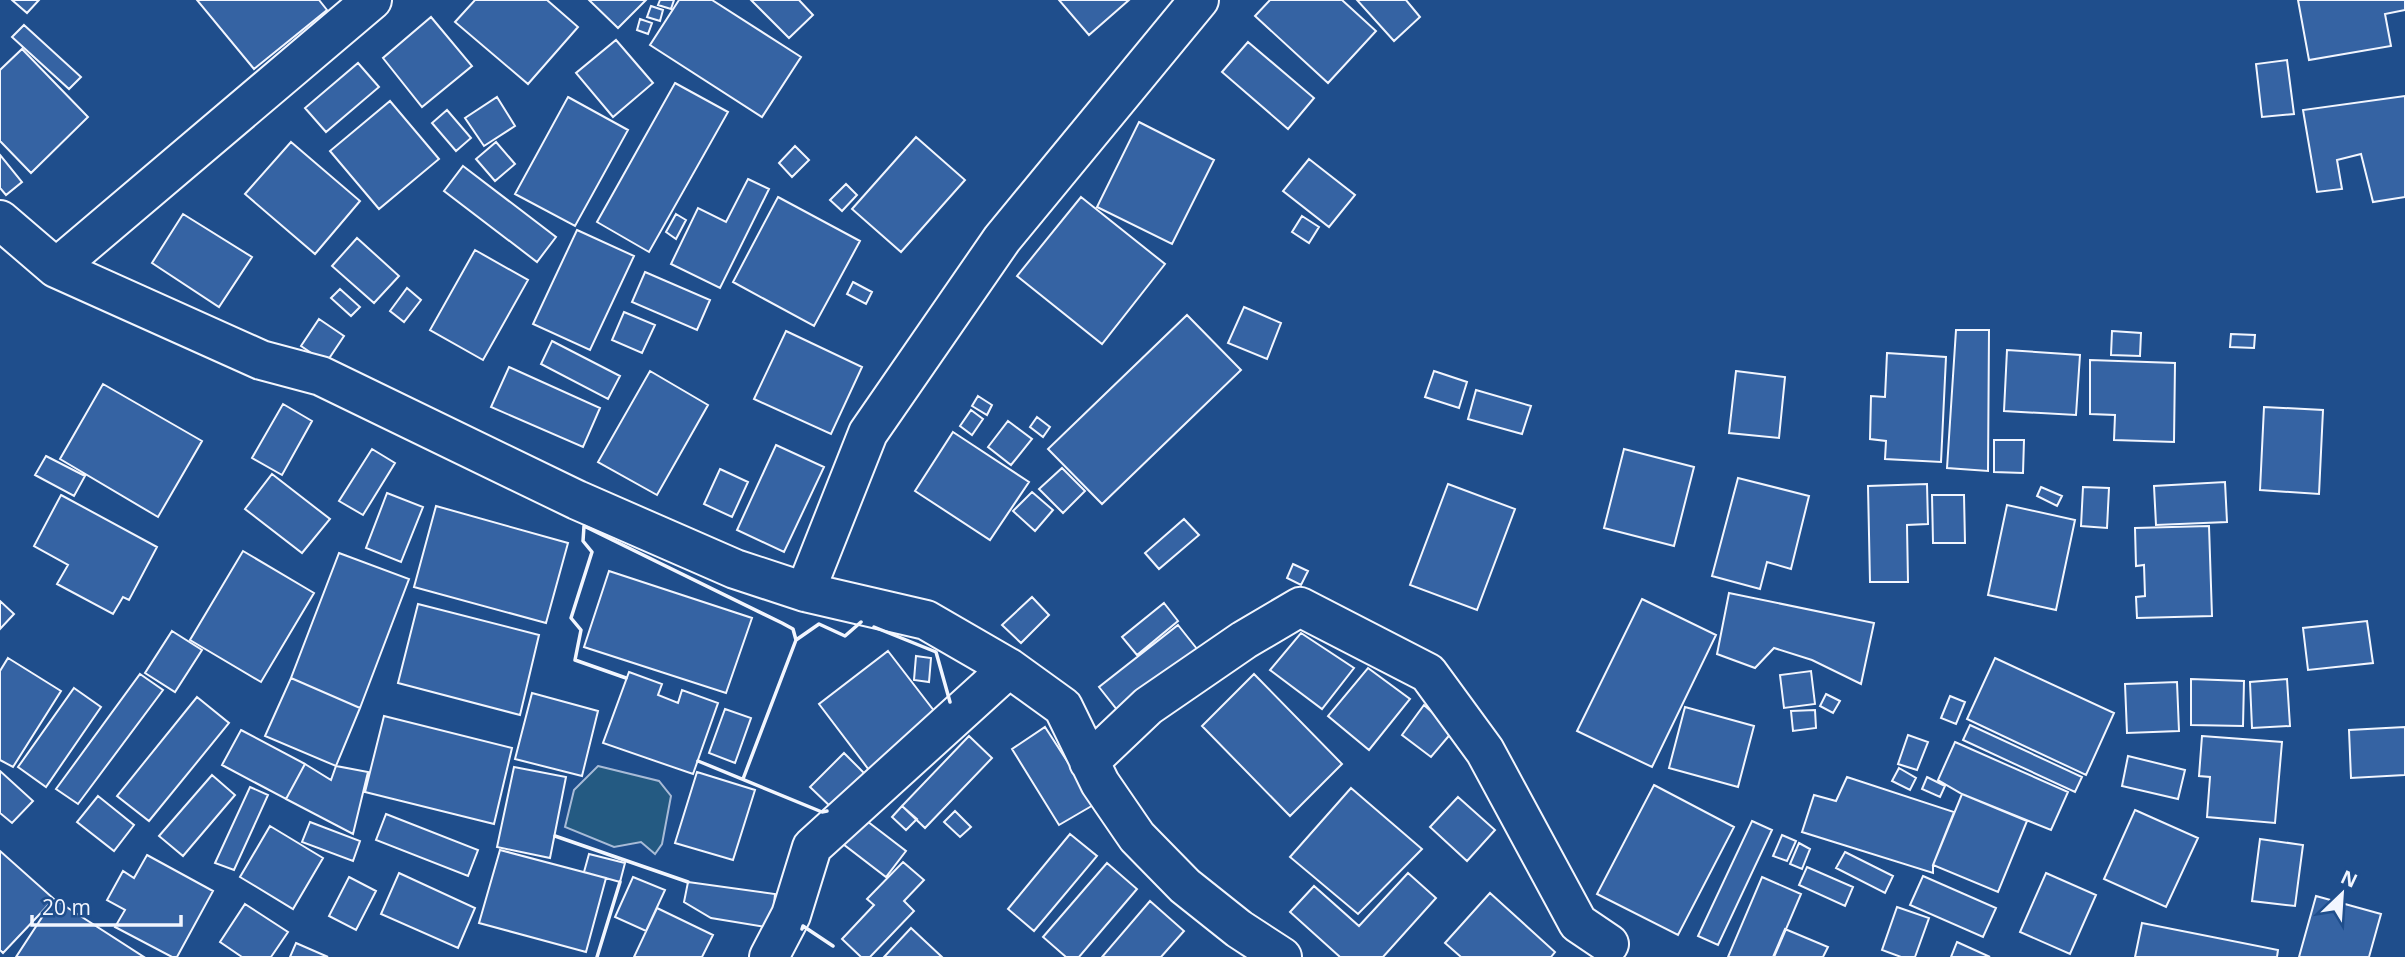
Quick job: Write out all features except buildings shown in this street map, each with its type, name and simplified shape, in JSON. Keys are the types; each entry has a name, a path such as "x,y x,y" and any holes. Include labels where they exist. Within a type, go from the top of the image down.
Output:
{"street":[{"path":"56,268 373,0"},
{"path":"804,592 868,433 1002,239 1199,0"},
{"path":"0,220 56,268 261,360 321,376 576,500 735,569 804,592 926,620 1009,668 1063,707 1100,783 1137,837 1185,886 1239,929 1282,957"},
{"path":"1089,762 1148,706 1244,640 1300,607 1427,673 1485,751 1578,923 1609,944"},
{"path":"769,957 791,915 812,847 1009,668"}],"shaded area":[{"path":"598,766 659,781 671,796 662,844 655,854 641,842 614,847 565,827 574,790"}],"wall":[{"path":"626,678 575,660 581,630 571,618 592,552 583,541 584,526 782,623 793,629 796,640"},
{"path":"743,779 796,640 819,624 845,636 861,622"},
{"path":"874,627 936,652 950,702"},
{"path":"698,761 822,812 827,811"},
{"path":"555,836 688,882"},
{"path":"597,957 620,882"},
{"path":"802,929 803,926 833,946"}]}
